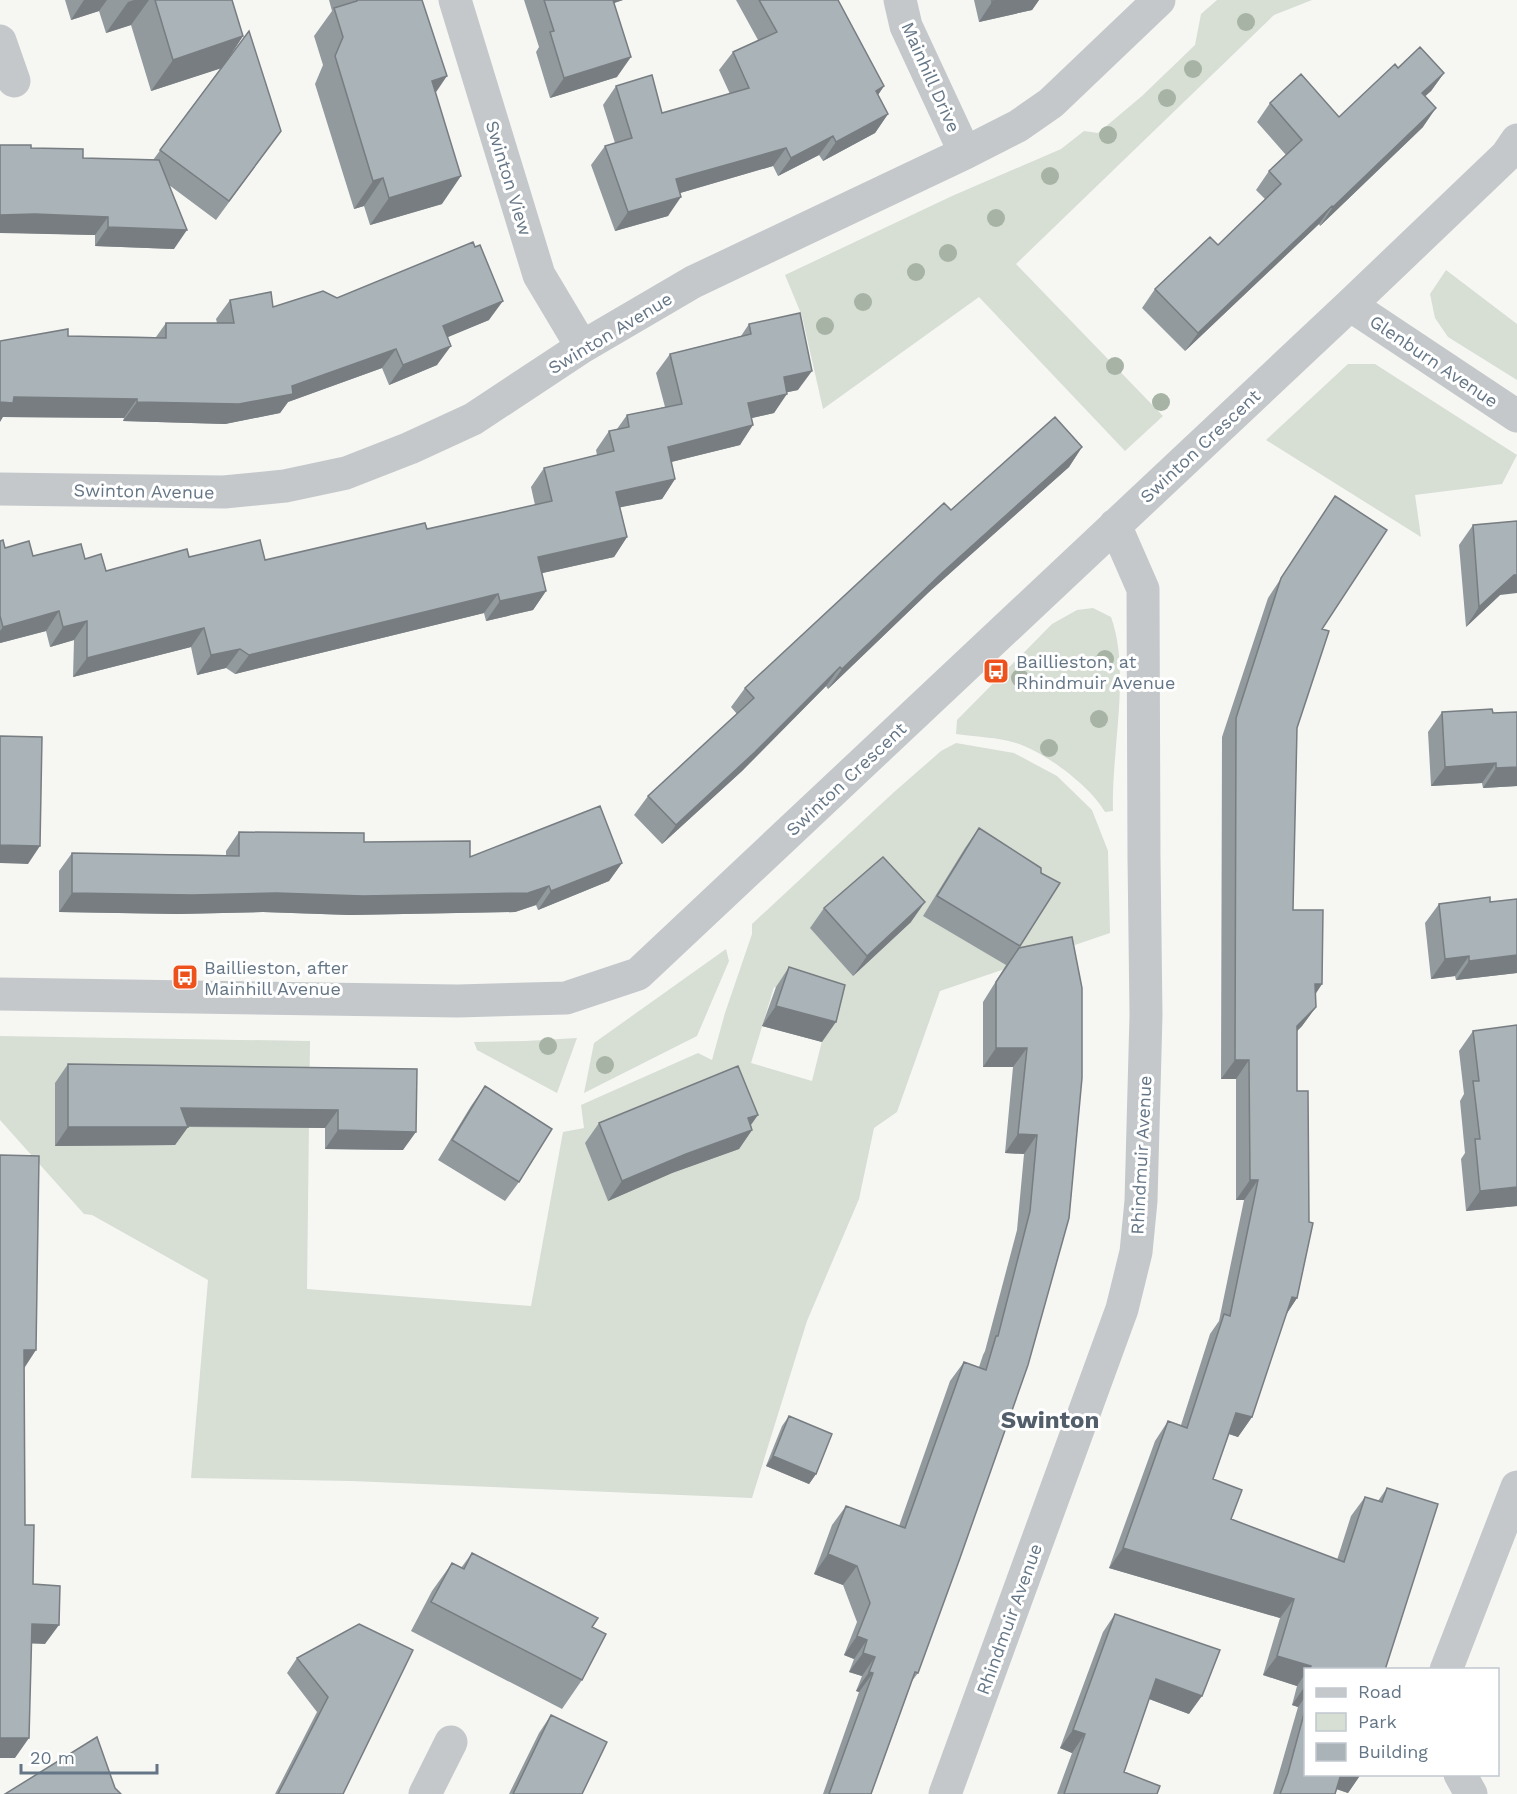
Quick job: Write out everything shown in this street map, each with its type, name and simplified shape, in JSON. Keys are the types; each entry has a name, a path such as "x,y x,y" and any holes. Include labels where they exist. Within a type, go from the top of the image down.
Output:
{"street":[{"name":"Swinton View","path":"455,0 539,275 582,347"},
{"name":"Mainhill Drive","path":"900,0 906,26 965,153"},
{"name":"Swinton Avenue","path":"0,489 224,492 285,486 346,473 410,448 473,419 582,347 693,282 1018,126 1051,103 1159,0"},
{"path":"0,41 14,81"},
{"name":"Swinton Crescent","path":"0,994 458,1001 566,998 638,974 1350,305 1506,156 1517,141"},
{"name":"Glenburn Avenue","path":"1350,305 1517,416"},
{"name":"Rhindmuir Avenue","path":"945,1794 1122,1309 1136,1252 1142,1201 1146,1015 1143,589 1116,525"},
{"path":"1447,1668 1517,1487"},
{"path":"425,1794 451,1742"},
{"path":"1461,1776 1471,1794"}],"green space":[{"path":"1217,0 1312,0 1274,15 1016,264 1163,416 1125,451 979,297 823,409 802,316 785,275 952,196 1061,149 1084,131 1098,133 1142,96 1195,45 1201,14"},
{"path":"1446,270 1517,324 1517,380 1448,337 1435,318 1430,294"},
{"path":"1348,364 1375,364 1517,455 1502,484 1415,495 1421,537 1266,440"},
{"path":"1093,608 1111,617 1117,639 1119,662 1119,712 1113,811 1105,812 1078,781 1028,747 994,738 956,734 957,720 1052,624 1077,610"},
{"path":"956,743 1014,753 1057,776 1092,810 1108,851 1110,933 940,991 897,1112 874,1128 859,1199 807,1321 752,1498 352,1481 191,1478 208,1280 92,1215 84,1214 0,1120 0,1036 310,1041 307,1289 531,1306 563,1132 584,1128 581,1105 698,1053 712,1060 725,1013 752,934 752,924 941,751","holes":["774,987 831,1005 812,1081 751,1063","734,1138 738,1149 672,1173"]},
{"path":"726,949 729,961 697,1036 584,1093 594,1043"},
{"path":"577,1038 557,1093 477,1050 474,1042 526,1041"}],"building":[{"path":"155,0 232,0 243,36 173,60"},
{"path":"357,0 422,0 447,76 432,81 461,176 389,198 383,178 373,181 335,56 343,37 334,8"},
{"path":"544,0 613,0 631,57 564,78 550,32 554,31"},
{"path":"759,0 838,0 884,86 876,91 888,114 836,142 833,136 791,158 786,148 676,179 681,197 628,212 605,146 632,138 616,86 652,75 662,113 749,88 733,52 777,32"},
{"path":"249,31 281,131 229,201 160,150"},
{"path":"1420,47 1444,73 1422,93 1436,108 1198,333 1155,289 1210,237 1218,245 1281,184 1269,171 1302,140 1270,103 1301,74 1339,117 1395,64 1398,68"},
{"path":"0,145 83,149 83,158 159,160 187,230 108,227 108,217 0,215"},
{"path":"473,242 475,247 480,245 503,301 443,326 451,346 403,365 396,349 292,386 293,394 239,404 137,402 137,399 14,397 13,403 0,402 0,341 68,329 68,336 166,338 166,323 234,323 230,300 271,292 273,307 323,291 337,298"},
{"path":"800,313 812,371 784,377 787,394 748,403 753,425 668,447 675,479 616,492 627,537 538,557 546,591 500,601 498,594 249,655 240,649 211,655 204,628 87,658 87,621 63,627 59,611 3,627 0,616 0,541 3,540 5,548 29,541 33,556 81,544 85,559 101,554 106,571 187,549 189,557 260,540 265,560 425,523 427,529 552,501 544,468 614,451 609,431 629,427 627,415 682,404 670,354 751,334 749,324"},
{"path":"1055,417 1082,447 943,572 842,669 840,667 755,752 676,825 648,796 754,698 745,688 944,503 951,510"},
{"path":"1335,496 1387,530 1322,629 1329,631 1297,728 1293,910 1323,910 1322,984 1315,984 1316,1007 1297,1026 1297,1091 1308,1091 1309,1222 1313,1223 1297,1298 1292,1297 1252,1417 1236,1413 1213,1479 1242,1490 1231,1519 1344,1562 1365,1497 1382,1502 1387,1488 1438,1504 1386,1668 1310,1668 1311,1666 1277,1656 1294,1599 1123,1548 1168,1421 1187,1428 1224,1314 1230,1316 1258,1180 1250,1180 1249,1060 1235,1060 1236,718 1281,578"},
{"path":"1517,521 1517,575 1514,575 1479,607 1473,525"},
{"path":"1492,709 1493,713 1517,712 1517,767 1496,768 1496,763 1445,767 1442,712"},
{"path":"0,736 42,737 40,846 0,845"},
{"path":"600,806 622,863 551,891 549,886 528,893 363,896 277,893 192,895 72,893 72,853 239,856 239,832 364,833 364,842 470,841 470,857"},
{"path":"979,828 1041,868 1041,873 1060,883 1020,946 937,896"},
{"path":"883,857 925,902 867,956 824,908"},
{"path":"1490,897 1490,902 1517,899 1517,955 1469,961 1469,956 1445,959 1439,904"},
{"path":"1072,937 1082,988 1082,1078 1069,1218 1028,1365 918,1673 915,1672 871,1794 829,1794 873,1673 869,1672 875,1657 863,1653 867,1640 857,1636 870,1603 857,1566 828,1554 846,1506 905,1528 964,1362 986,1370 996,1336 998,1336 1030,1211 1037,1135 1018,1134 1027,1048 996,1048 996,982 1019,948"},
{"path":"789,967 845,985 836,1022 776,1006"},
{"path":"1517,1025 1517,1187 1480,1191 1475,1139 1480,1139 1473,1081 1479,1081 1473,1031"},
{"path":"68,1064 417,1069 416,1132 338,1130 338,1110 181,1108 188,1127 68,1127"},
{"path":"738,1066 758,1115 748,1118 752,1130 622,1181 599,1123"},
{"path":"485,1086 552,1129 519,1182 452,1140"},
{"path":"0,1155 39,1156 36,1350 24,1350 25,1525 34,1525 33,1584 60,1586 59,1625 32,1624 29,1738 0,1738"},
{"path":"789,1416 832,1434 816,1474 773,1456"},
{"path":"472,1553 598,1618 592,1627 606,1634 582,1680 431,1602 452,1563 464,1569"},
{"path":"1115,1614 1220,1650 1202,1696 1156,1679 1124,1772 1160,1786 1157,1794 1064,1794 1085,1734 1073,1730"},
{"path":"359,1624 413,1650 343,1794 278,1794 328,1697 297,1658"},
{"path":"1304,1714 1304,1776 1340,1776 1335,1794 1280,1794"},
{"path":"551,1715 607,1742 582,1794 513,1794"},
{"path":"97,1737 115,1788 121,1794 5,1794"}],"place":[{"name":"Baillieston, at Rhindmuir Avenue","path":"996,671"},
{"name":"Baillieston, after Mainhill Avenue","path":"185,977"}],"district":[{"name":"Swinton","path":"1050,1420"}]}
